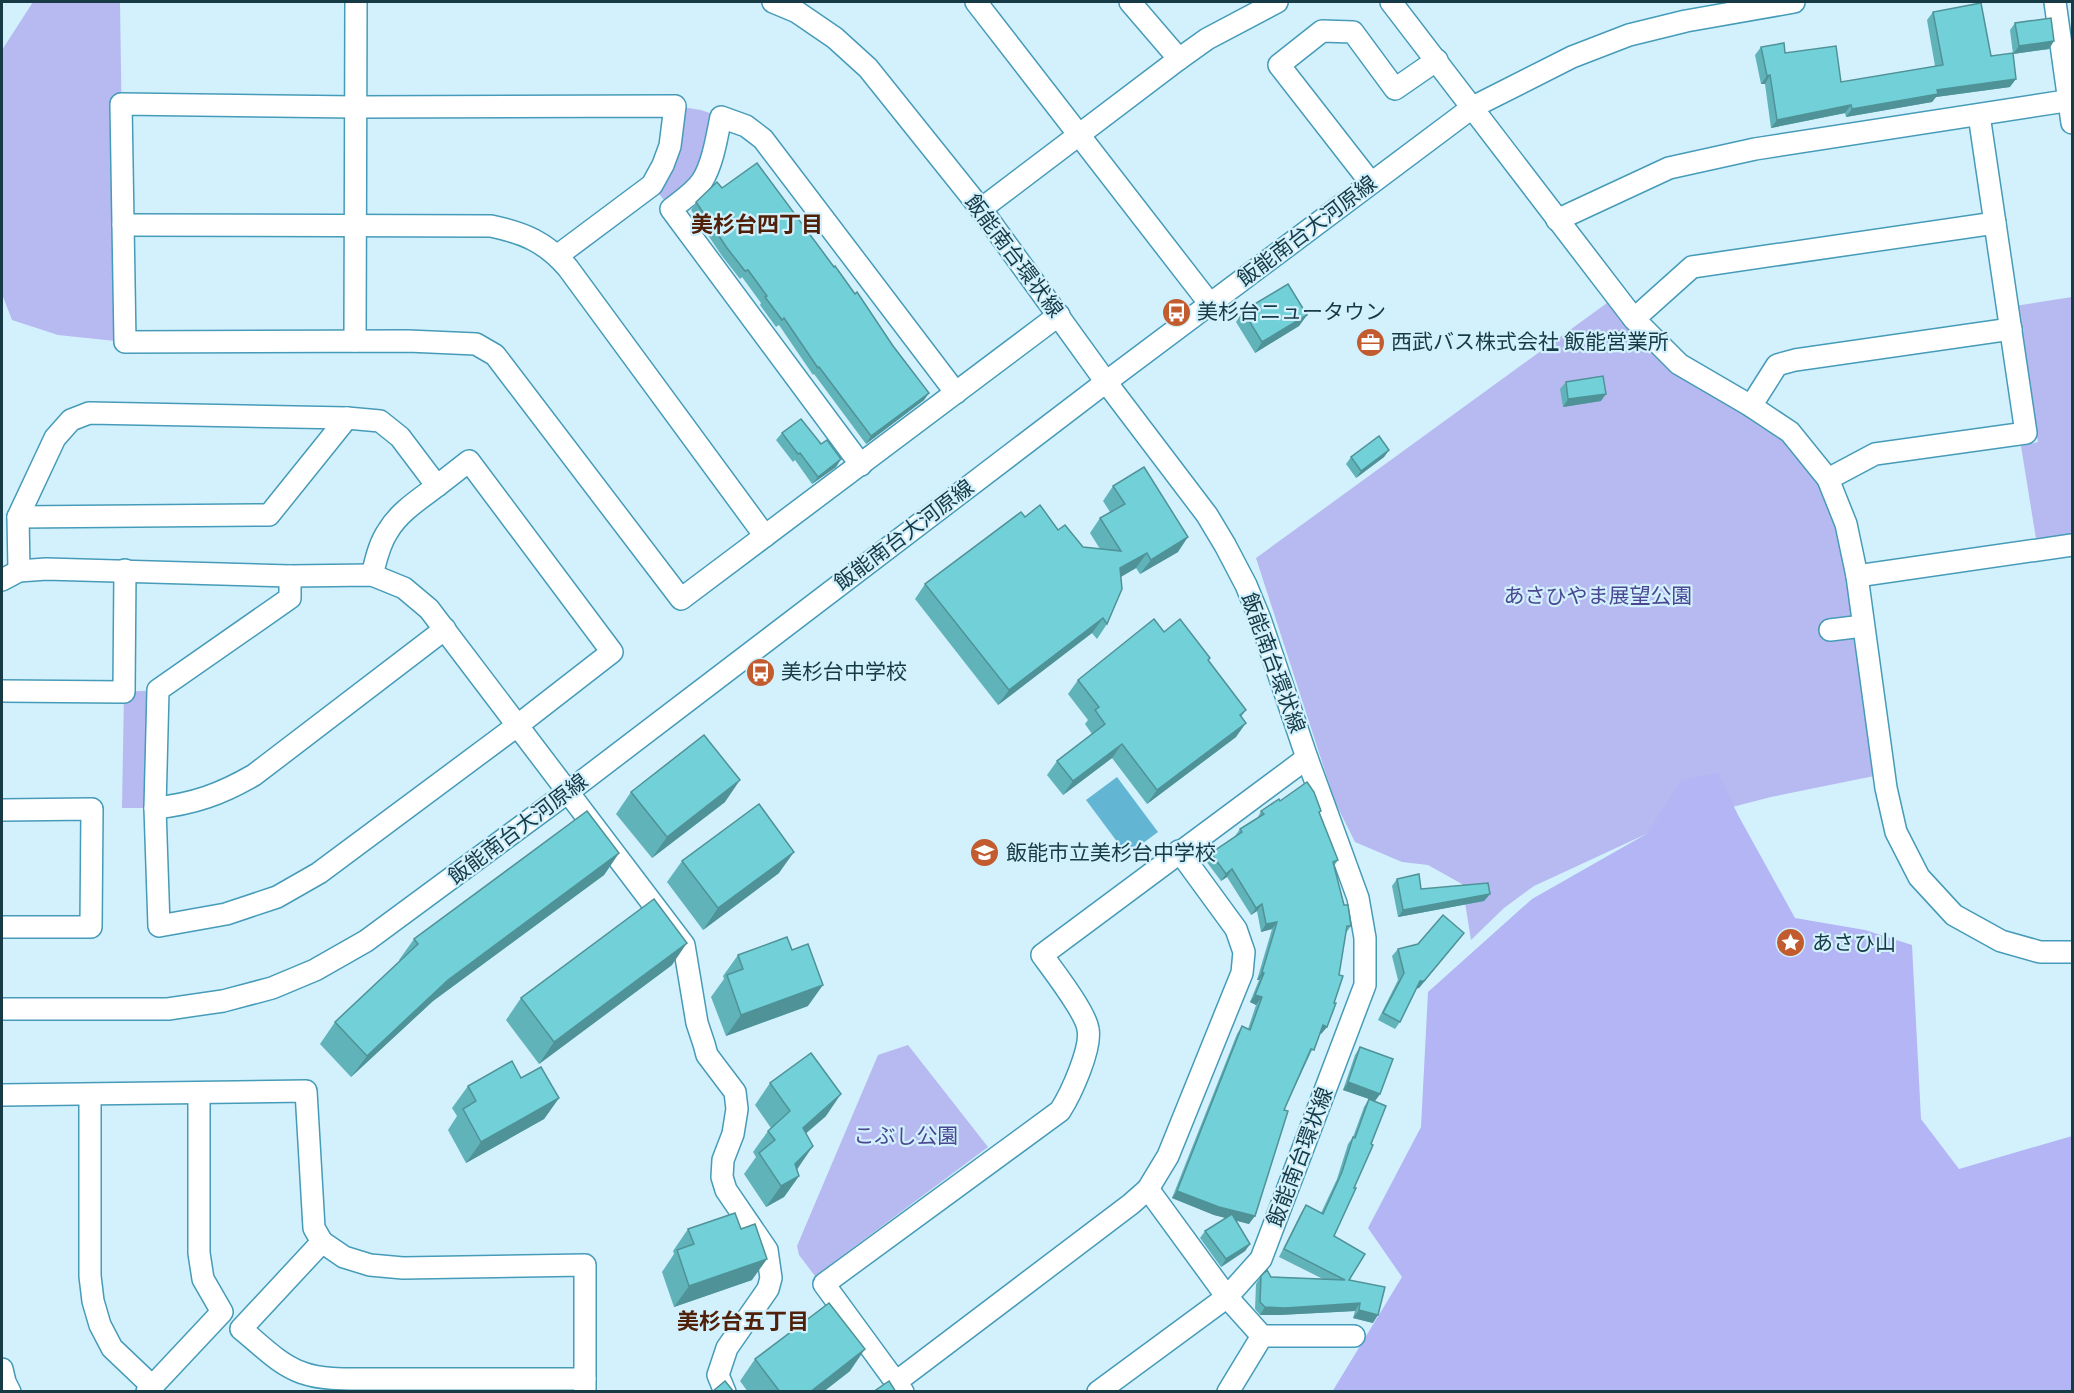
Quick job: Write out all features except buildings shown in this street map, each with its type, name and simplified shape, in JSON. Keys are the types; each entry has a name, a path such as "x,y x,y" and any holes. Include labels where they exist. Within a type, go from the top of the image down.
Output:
{"street":[{"path":"355,341 356,2"},
{"name":"飯能南台環状線","path":"773,2 797,12 835,38 868,68 981,209 1206,515 1246,585 1260,619 1358,898 1365,938 1365,985 1261,1259 1227,1297 1098,1392"},
{"path":"976,2 1210,304"},
{"path":"1130,2 1179,59"},
{"path":"981,209 1079,133 1207,39 1277,2"},
{"path":"1391,2 1634,319 1679,364 1790,432 1828,479 1846,524 1857,576 1886,788 1896,831 1919,877 1954,915 2001,941 2040,952 2073,952"},
{"name":"飯能南台大河原線","path":"2,1009 168,1009 223,1001 272,988 315,970 366,941 568,792 1106,382 1473,107 1572,57 1629,35 1759,4 1794,2"},
{"path":"2055,2 2073,123"},
{"path":"1371,183 1279,65 1322,31 1353,32 1395,89 1437,60"},
{"path":"1557,220 1669,168 1755,149 2071,100"},
{"path":"558,256 652,185 670,146 675,106 121,104 125,342 355,341 476,344 495,355 681,599 1059,315"},
{"path":"1828,479 1875,454 2026,433 1979,115"},
{"path":"861,465 670,209 686,198 702,181 714,150 721,117 746,126 763,140 956,393"},
{"path":"1634,319 1692,267 1995,223"},
{"path":"123,225 491,226 518,232 540,243 558,256 765,536"},
{"path":"1751,406 1777,365 1795,360 2011,329"},
{"path":"437,486 400,437 380,422 347,418 89,413 71,420 55,438 18,517 10,576 46,569 290,576 372,575 404,588 429,609 684,945 697,1023 707,1055 735,1092 737,1109 733,1134 723,1161 722,1176 726,1190 766,1250 771,1278 768,1289 727,1348 718,1374 725,1392"},
{"path":"18,517 269,515 347,418"},
{"path":"290,576 290,598 158,690 155,807 159,926 226,914 277,897 319,873 612,652 469,461 403,513 388,530 378,551 372,575"},
{"path":"1857,576 2073,545"},
{"path":"2,691 124,692 125,570"},
{"path":"1830,630 1863,626"},
{"path":"155,807 201,800 231,789 254,775 445,629"},
{"path":"1179,851 1236,930 1244,952 1242,973 1168,1156 1148,1189 1131,1204 899,1387 824,1284 1060,1111 1067,1099 1089,1042 1088,1026 1042,955 1179,851 1307,758"},
{"path":"2,810 92,809 91,927 2,927"},
{"path":"2,1095 306,1091 314,1228 322,1242 344,1257 370,1265 403,1268 585,1265 585,1385 340,1379 303,1373 279,1360 241,1329 322,1242"},
{"path":"90,1095 90,1276 93,1301 100,1325 112,1348 150,1389 222,1312 203,1279 200,1253 199,1093"},
{"path":"1148,1189 1227,1297 1262,1336 1353,1336"},
{"path":"1228,1392 1262,1336"},
{"path":"2,1369 10,1392"}],"green space":[{"path":"33,2 120,2 125,342 58,335 12,320 2,294 2,50"},
{"path":"675,106 701,110 721,117 714,150 671,209 652,185"},
{"path":"2072,297 2072,539 2037,545 2021,446 2038,442 2015,306"},
{"name":"あさひやま展望公園","path":"1607,303 1657,354 1778,434 1816,478 1837,523 1847,560 1879,775 1771,797 1670,823 1534,886 1504,908 1471,940 1462,884 1428,865 1402,862 1355,842 1335,802 1256,558"},
{"path":"158,690 155,808 122,808 124,692"},
{"name":"こぶし公園","path":"908,1045 988,1147 815,1276 799,1255 797,1246 878,1055"}],"shaded area":[{"path":"1718,773 1738,815 1795,918 1865,930 1912,945 1921,1119 1959,1169 2072,1136 2072,1391 1332,1392 1402,1277 1368,1228 1421,1127 1428,992 1532,899 1648,833 1681,780"},
{"path":"1117,777 1158,832 1127,855 1086,800"}],"place":[{"name":"美杉台ニュータウン","path":"1176,312"},
{"name":"西武バス株式会社 飯能営業所","path":"1370,342"},
{"name":"美杉台中学校","path":"760,672"},
{"name":"飯能市立美杉台中学校","path":"985,853"},
{"name":"あさひ山","path":"1791,943"}],"district":[{"name":"美杉台四丁目","path":"757,224"},
{"name":"美杉台五丁目","path":"743,1321"}]}
